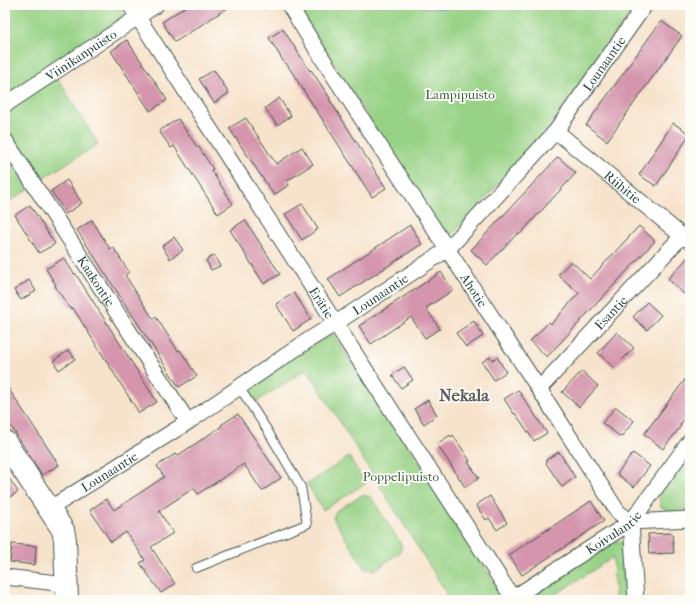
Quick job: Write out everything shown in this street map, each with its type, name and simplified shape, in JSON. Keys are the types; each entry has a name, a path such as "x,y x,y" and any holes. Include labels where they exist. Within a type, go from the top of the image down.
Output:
{"street":[{"name":"Viinikanpuisto","path":"5,105 134,11 156,5"},
{"name":"Ahotie","path":"289,5 618,512 631,522"},
{"name":"Lounaantie","path":"49,509 188,422 310,339 448,249 556,131 645,5"},
{"name":"Erätie","path":"134,11 514,599"},
{"name":"Riihitie","path":"556,131 686,238"},
{"name":"Kaakontie","path":"5,140 188,422"},
{"name":"Esantie","path":"539,389 686,238"},
{"name":"Koivulantie","path":"514,599 631,522 690,440"},
{"path":"5,442 59,523 64,534 66,592 5,577"},
{"path":"636,600 631,522 690,518"}],"lane":[{"path":"196,568 307,524 301,486 239,387"}],"green space":[{"path":"5,5 118,5 126,18 5,96"},
{"name":"Lampipuisto","path":"296,5 636,5 545,133 452,235 444,235"},
{"path":"57,77 98,144 37,182 5,132 5,110"},
{"path":"5,151 29,189 5,204"},
{"name":"Poppelipuisto","path":"332,333 419,462 505,600 445,600 446,592 307,369 256,402 239,393"},
{"path":"690,449 690,510 670,511 661,507 659,497 661,490"},
{"path":"349,457 366,483 323,510 307,484"},
{"path":"362,495 371,497 402,546 399,553 375,570 365,569 333,518 336,511"},
{"path":"619,541 625,544 631,600 615,600 613,557 549,600 529,600 530,594 534,590 612,543"}],"water":[{"path":"417,5 462,5 451,8 434,8"}],"building":[{"path":"188,5 232,5 175,42 162,22"},
{"path":"661,21 682,36 607,141 586,125"},
{"path":"283,29 310,71 311,70 330,98 329,99 386,188 372,197 269,38"},
{"path":"127,40 167,100 150,111 111,51"},
{"path":"214,70 229,93 214,103 199,79"},
{"path":"279,98 291,116 277,125 265,108"},
{"path":"246,118 276,164 302,147 313,164 287,181 289,185 274,195 229,128"},
{"path":"178,119 213,169 211,170 233,204 218,214 174,146 171,148 159,131"},
{"path":"673,123 690,134 656,186 639,175"},
{"path":"558,157 576,173 520,234 518,233 487,265 471,250"},
{"path":"67,180 82,203 66,214 51,191"},
{"path":"302,204 318,229 302,240 285,214"},
{"path":"30,205 55,244 39,253 15,215"},
{"path":"92,220 110,249 113,247 129,272 125,275 153,319 156,317 178,351 180,350 197,376 179,387 77,230"},
{"path":"245,220 280,274 264,284 230,230"},
{"path":"410,225 422,244 340,297 328,279"},
{"path":"639,226 655,241 547,357 530,341 549,322 551,324 579,293 558,275 571,261 590,279"},
{"path":"174,237 183,250 170,259 162,246"},
{"path":"214,255 220,266 211,270 206,260"},
{"path":"690,255 690,287 684,294 668,279"},
{"path":"64,258 157,402 139,413 73,308 70,309 55,286 56,285 46,269"},
{"path":"441,272 453,290 426,308 440,329 425,338 411,317 371,344 359,326"},
{"path":"29,280 36,291 21,300 14,290"},
{"path":"294,293 311,319 293,331 276,304"},
{"path":"647,302 661,315 647,330 633,317"},
{"path":"474,321 483,336 466,347 456,333"},
{"path":"617,332 634,348 614,368 598,353"},
{"path":"69,350 75,359 59,370 53,361"},
{"path":"490,357 492,360 497,357 506,372 494,380 482,362"},
{"path":"404,367 413,380 401,388 392,375"},
{"path":"582,371 598,386 579,407 562,392"},
{"path":"690,373 690,411 680,425 681,426 663,449 644,434"},
{"path":"5,383 59,465 42,475 5,417"},
{"path":"518,390 547,433 534,441 504,399"},
{"path":"428,400 437,415 424,424 414,409"},
{"path":"616,407 634,421 621,437 602,423"},
{"path":"238,414 281,478 262,491 244,464 198,494 194,488 159,511 173,533 151,547 175,584 161,593 140,563 145,560 126,532 111,542 90,510 106,499 114,510 164,477 157,466 175,454 177,456"},
{"path":"450,435 451,437 453,435 479,478 465,487 437,444"},
{"path":"559,452 575,477 562,487 546,463 546,460"},
{"path":"633,453 650,466 634,487 617,474"},
{"path":"5,472 18,492 5,500"},
{"path":"490,496 507,523 497,530 489,518 486,520 476,505"},
{"path":"591,501 604,521 522,575 509,555"},
{"path":"672,533 674,553 649,554 648,534"},
{"path":"12,544 36,546 35,565 10,562"}],"district":[{"name":"Nekala","path":"464,395"}]}
